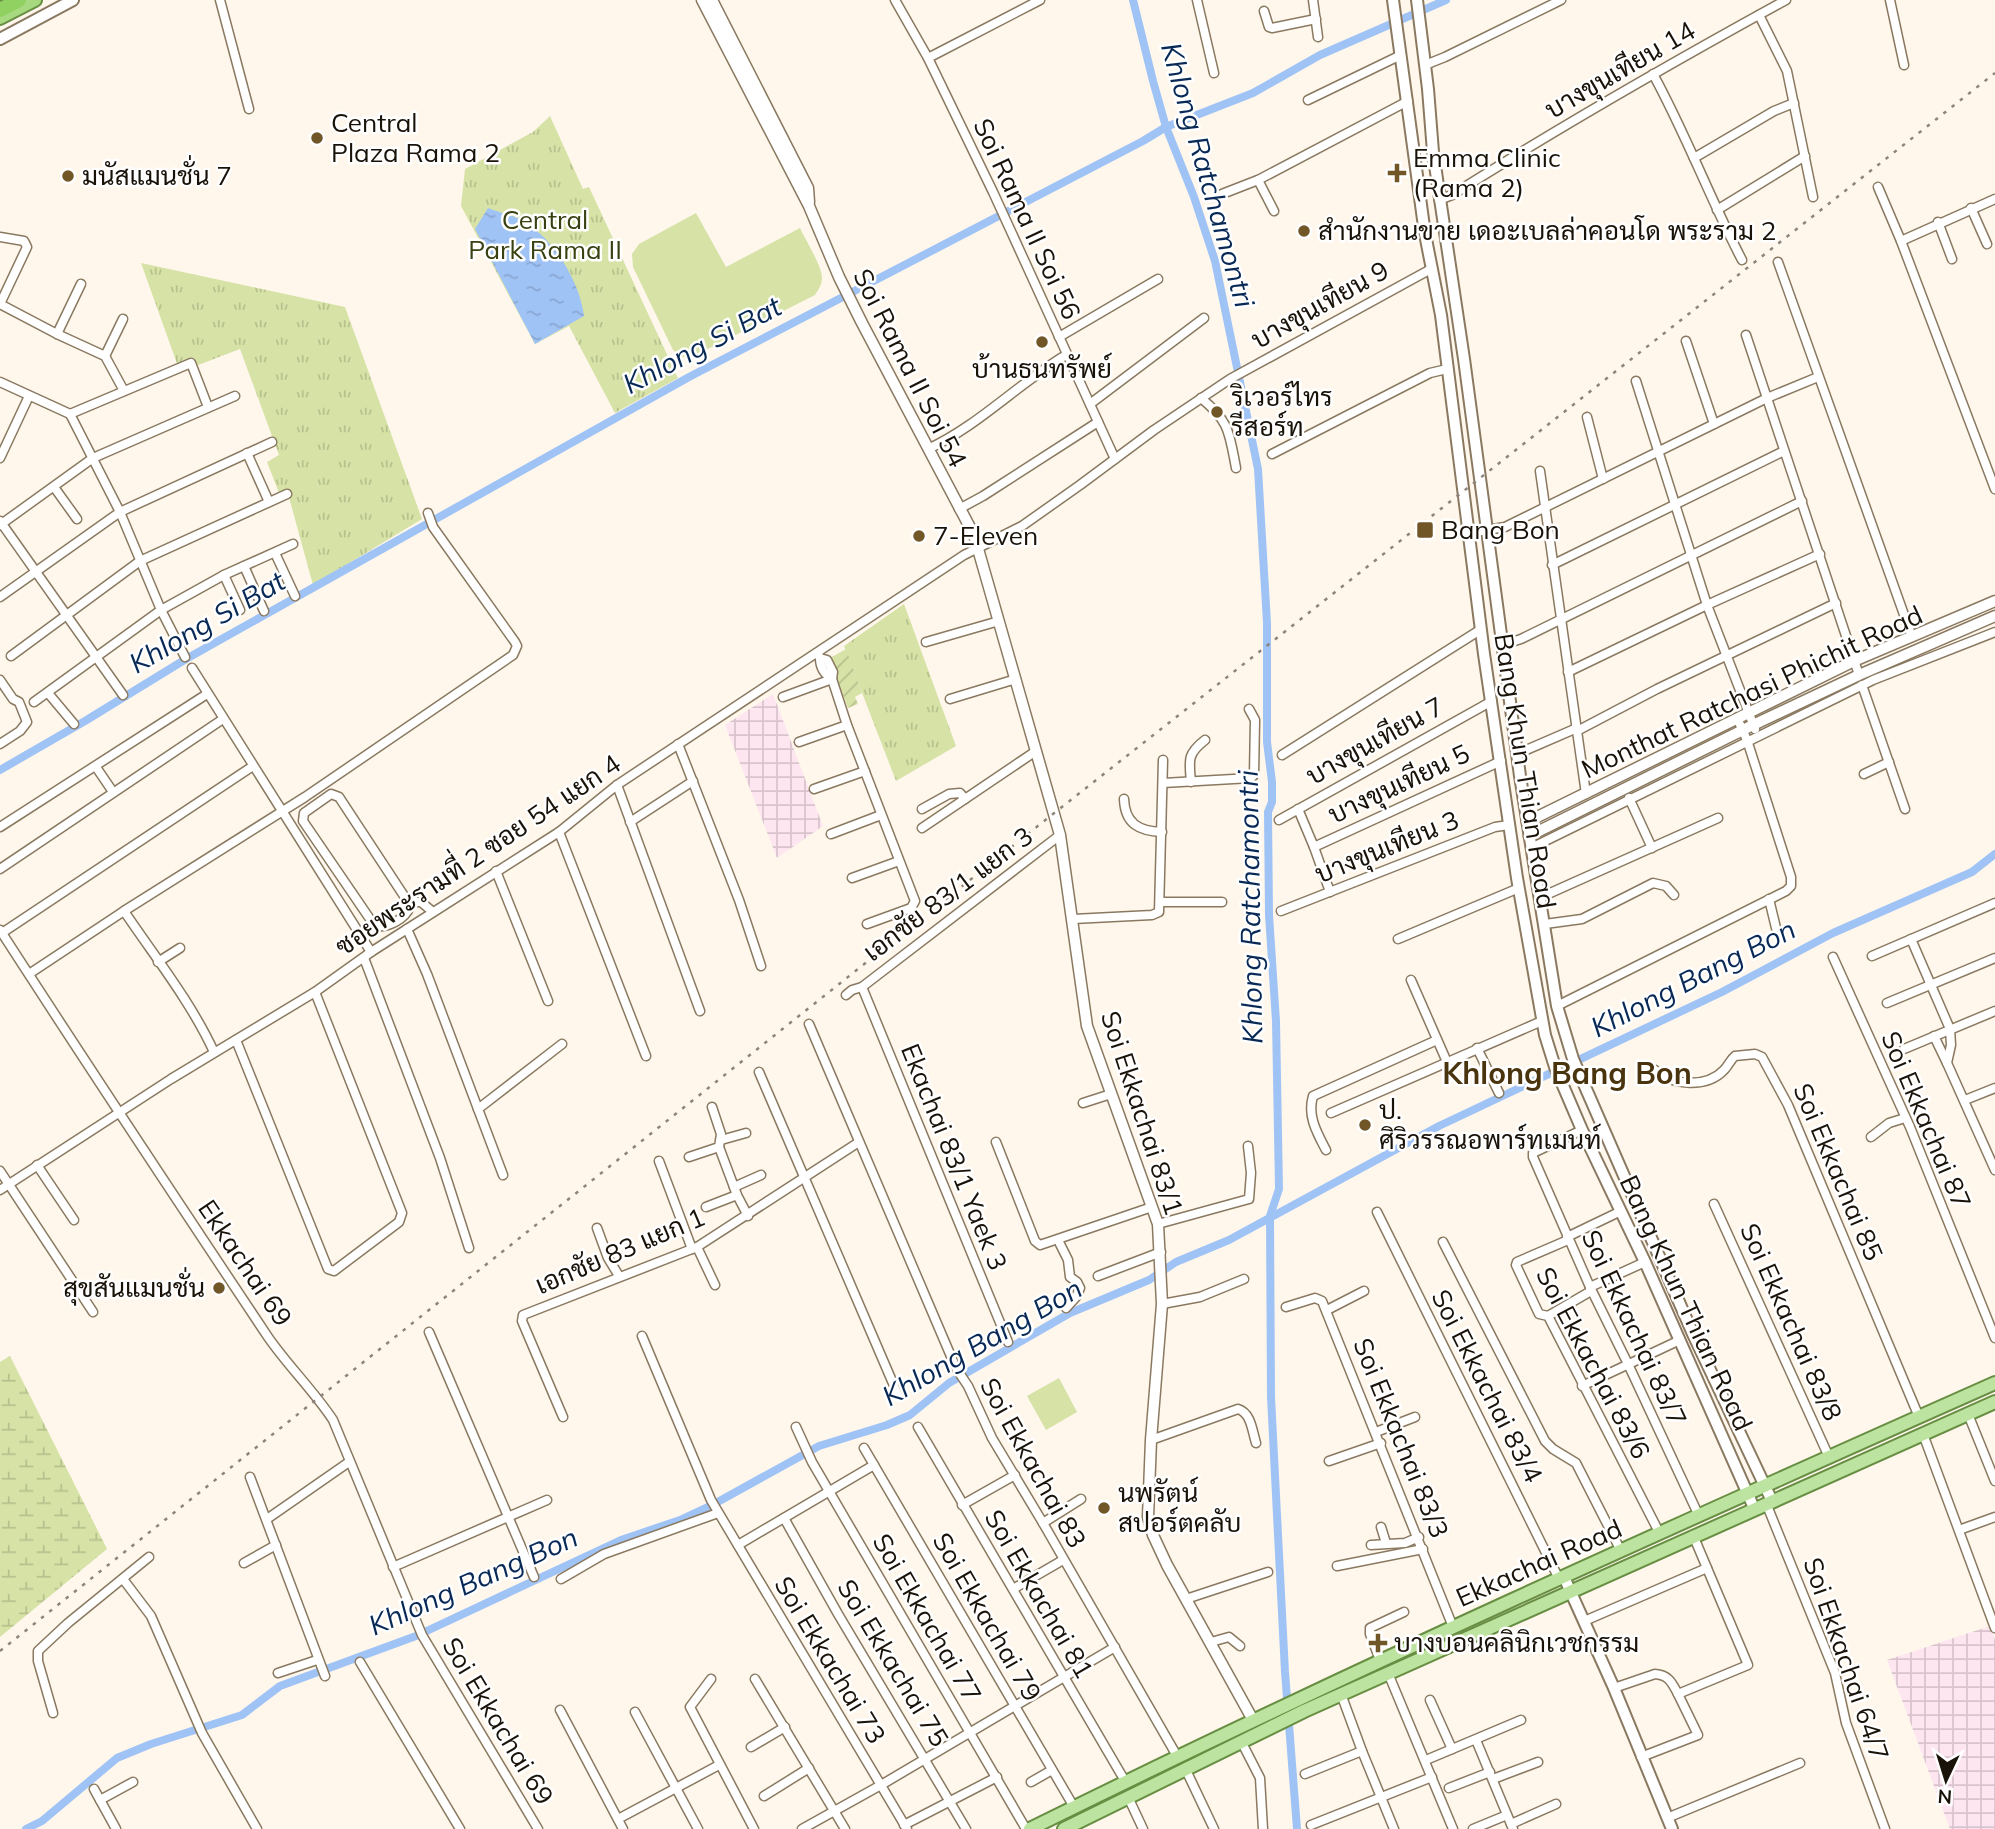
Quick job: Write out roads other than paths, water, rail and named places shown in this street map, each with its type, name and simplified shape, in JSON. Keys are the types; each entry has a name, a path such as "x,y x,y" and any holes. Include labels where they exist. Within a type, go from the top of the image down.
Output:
{"highway":[{"path":"0,10 19,0"},
{"path":"0,18 35,0"}],"main road":[{"path":"0,39 73,0"},
{"name":"Bang Khun Thian Road","path":"1393,0 1431,269 1441,315 1480,631 1542,1021 1561,1084 1619,1212 1645,1262 1748,1493 1764,1504"},
{"name":"Bang Khun Thian Road","path":"1417,4 1439,200 1488,530 1527,822 1558,1006 1573,1059 1693,1335 1764,1486 1764,1504"},
{"path":"1421,202 1439,200"},
{"path":"1460,460 1476,457"},
{"path":"1509,825 1527,822"},
{"path":"1511,839 1530,842"},
{"path":"1680,1340 1693,1335"},
{"name":"Ekkachai Road","path":"1028,1829 1380,1660 1995,1384"},
{"name":"Ekkachai Road","path":"1064,1829 1341,1694 1995,1402"},
{"path":"1565,1577 1590,1619 1591,1633"},
{"path":"1573,1589 1670,1824"}],"street":[{"path":"220,0 249,109"},
{"name":"Soi Rama II Soi 54","path":"702,0 808,188 809,206 839,277 974,535 977,548"},
{"name":"Soi Rama II Soi 54","path":"712,0 750,84"},
{"name":"Soi Rama II Soi 56","path":"895,0 928,58 993,192 1115,459"},
{"path":"928,58 1040,0"},
{"path":"1197,0 1214,74"},
{"path":"1313,0 1318,37"},
{"path":"1425,65 1561,0"},
{"name":"บางขุนเทียน 14","path":"1439,200 1452,195 1653,74 1786,0"},
{"path":"1890,0 1904,65"},
{"path":"1264,11 1272,29 1316,19"},
{"path":"1759,15 1787,71 1813,197"},
{"path":"1308,100 1401,55"},
{"path":"1653,74 1742,260"},
{"path":"1222,194 1258,180 1408,101"},
{"path":"1694,158 1774,111 1794,103"},
{"path":"1717,210 1805,156"},
{"path":"1258,180 1274,211"},
{"path":"1878,187 1995,489"},
{"path":"1901,241 1938,222 1995,199"},
{"path":"1971,208 1987,244"},
{"path":"1938,222 1952,259"},
{"path":"0,237 24,241 27,247 0,304 105,356 124,391"},
{"path":"1778,262 1912,637"},
{"name":"บางขุนเทียน 9","path":"1115,459 1230,379 1431,269"},
{"path":"1059,337 1158,278"},
{"path":"57,334 81,284"},
{"path":"1090,404 1204,318"},
{"path":"105,356 123,319"},
{"path":"1746,335 1859,674"},
{"path":"1686,341 1714,424"},
{"path":"928,449 956,434 1038,372 1066,355"},
{"path":"70,414 191,363 208,407"},
{"path":"1272,454 1430,373 1447,369"},
{"path":"1469,533 1505,527 1767,398 1818,377"},
{"path":"1636,381 1707,605 1758,736"},
{"path":"0,382 70,414 120,512 161,610 185,657"},
{"path":"0,458 29,396"},
{"path":"123,695 1,523 93,458 235,396"},
{"path":"1201,398 1224,419 1229,430 1236,467"},
{"path":"1587,417 1603,479"},
{"path":"959,509 1098,422"},
{"path":"0,597 120,512 272,442"},
{"path":"1552,565 1784,451"},
{"path":"247,453 269,502"},
{"name":"ซอยพระรามที่ 2 ซอย 54 แยก 4","path":"0,1189 118,1112 315,992 407,929 559,832 617,785 818,656 892,601 977,548 1022,526 1115,459"},
{"path":"1540,471 1586,794"},
{"path":"54,487 77,519"},
{"path":"10,656 140,561 287,494"},
{"path":"1502,645 1521,639 1802,501"},
{"path":"29,974 124,911 282,813 510,658 516,651 514,642 433,527 428,513"},
{"path":"34,702 161,610 224,575 293,544"},
{"name":"Soi Ekkachai 83/1","path":"977,548 1060,835 1087,1026 1158,1224 1163,1304 1151,1440 1148,1517 1167,1565 1252,1720"},
{"path":"275,553 295,596"},
{"path":"1568,672 1819,554"},
{"path":"244,566 264,611"},
{"path":"224,575 240,610"},
{"name":"Monthat Ratchasi Phichit Road","path":"1527,822 1854,661 1995,601"},
{"path":"1517,754 1577,729 1836,603"},
{"name":"Monthat Ratchasi Phichit Road","path":"1530,842 1753,724 1859,674 1995,616"},
{"path":"926,642 999,621"},
{"path":"1282,755 1480,631"},
{"name":"Monthat Ratchasi Phichit Road","path":"1530,842 1629,798 1862,685 1995,632"},
{"path":"818,656 826,675 832,679 914,898 911,908 867,923"},
{"path":"192,668 368,955 469,1248"},
{"path":"783,697 832,679"},
{"path":"950,699 1016,679"},
{"path":"0,680 13,699 19,702 27,722 20,731 0,744"},
{"path":"1862,685 1905,809"},
{"path":"48,692 74,724"},
{"path":"0,827 207,694"},
{"name":"บางขุนเทียน 7","path":"1279,820 1492,701"},
{"path":"1163,783 1247,779 1253,776 1255,723 1249,709"},
{"path":"1558,1006 1791,886 1791,877 1747,740 1737,718"},
{"path":"0,869 223,719"},
{"path":"799,742 847,724"},
{"path":"1191,782 1191,755 1193,749 1205,740"},
{"path":"678,744 739,900 761,966"},
{"path":"922,828 1036,751"},
{"path":"1073,919 1153,915 1159,912 1163,760"},
{"name":"บางขุนเทียน 5","path":"1298,809 1314,847 1501,761"},
{"path":"1864,774 1889,762"},
{"path":"1,931 253,766"},
{"path":"96,767 113,792"},
{"path":"814,789 865,771"},
{"path":"630,822 693,781"},
{"path":"617,785 700,1011"},
{"path":"922,809 954,792 960,793 965,799"},
{"path":"331,794 340,797 408,902 410,907 405,916 386,926 376,926 306,825 304,813 331,794"},
{"path":"1629,798 1651,848"},
{"path":"1124,799 1125,814 1137,827 1162,832"},
{"path":"831,834 881,815"},
{"path":"1539,898 1718,818"},
{"name":"บางขุนเทียน 3","path":"1282,911 1495,827 1509,825"},
{"path":"559,832 646,1056"},
{"name":"เอกชัย 83/1 แยก 3","path":"846,995 852,990 862,988 1060,835"},
{"path":"1314,847 1330,892"},
{"path":"852,878 899,861"},
{"path":"496,871 548,1000"},
{"path":"1545,924 1582,919 1653,883 1666,886 1674,895"},
{"path":"1398,939 1519,888"},
{"path":"1769,899 1776,928"},
{"path":"408,902 421,902 433,912"},
{"path":"1161,902 1222,902"},
{"path":"1871,956 1995,903"},
{"path":"124,911 205,1032 214,1052"},
{"path":"407,929 427,974 503,1175"},
{"name":"Ekkachai 69","path":"1,931 270,1340 319,1398 333,1420 422,1635"},
{"path":"1912,939 1950,1029 1951,1045 1947,1063"},
{"path":"158,962 180,948"},
{"name":"Soi Ekkachai 87","path":"1833,957 1905,1118 1995,1338"},
{"path":"1887,1003 1995,958"},
{"path":"1411,980 1447,1062"},
{"name":"Ekachai 83/1 Yaek 3","path":"862,988 1007,1342"},
{"path":"236,1040 328,1269 338,1270 399,1222 402,1213 315,992"},
{"path":"1904,1049 1950,1029 1994,1015"},
{"path":"1332,1113 1542,1021"},
{"name":"Soi Ekkachai 83","path":"809,1024 956,1368 968,1386 992,1438 1044,1522 1063,1560 1177,1756"},
{"path":"1934,1036 1995,1170"},
{"path":"1326,1150 1312,1119 1313,1096 1437,1040"},
{"path":"478,1109 562,1044"},
{"path":"1477,1048 1499,1093"},
{"name":"Soi Ekkachai 85","path":"1655,1070 1660,1075 1681,1083 1697,1082 1720,1073 1735,1056 1755,1054 1762,1057 1788,1105 1919,1417"},
{"path":"759,1072 898,1395"},
{"path":"1965,1100 1995,1088"},
{"path":"1083,1103 1111,1094"},
{"path":"712,1107 735,1191 748,1216"},
{"path":"1871,1137 1889,1124 1905,1118"},
{"name":"Soi Ekkachai 83/7","path":"1582,1130 1533,1153 1533,1157 1590,1289 1699,1516"},
{"path":"689,1157 746,1133"},
{"name":"เอกชัย 83 แยก 1","path":"563,1417 522,1318 527,1313 695,1248 859,1142"},
{"path":"996,1142 1035,1241 1040,1245 1152,1207"},
{"path":"1985,1146 1995,1142"},
{"path":"1158,1224 1249,1199 1251,1174 1248,1146"},
{"path":"659,1161 695,1248 715,1285"},
{"path":"37,1165 74,1220"},
{"path":"0,1171 93,1312"},
{"path":"706,1207 761,1175"},
{"name":"Soi Ekkachai 83/8","path":"1714,1204 1829,1457"},
{"name":"Soi Ekkachai 83/4","path":"1377,1212 1565,1577"},
{"path":"1568,1239 1619,1212"},
{"path":"597,1228 608,1258 619,1276"},
{"name":"Soi Ekkachai 83/6","path":"1568,1239 1517,1262 1539,1314 1548,1316 1660,1534"},
{"path":"1058,1240 1068,1260 1070,1277 1080,1288 1066,1308"},
{"path":"1443,1242 1545,1441 1576,1463 1621,1551"},
{"path":"1098,1276 1161,1252"},
{"path":"1548,1316 1590,1289 1645,1262"},
{"path":"1163,1304 1200,1297 1244,1279"},
{"path":"1286,1307 1319,1298 1327,1310 1364,1291"},
{"name":"Soi Ekkachai 83/3","path":"1327,1310 1453,1627"},
{"path":"429,1332 506,1517 534,1577"},
{"name":"Soi Ekkachai 73","path":"642,1336 710,1500 906,1827"},
{"path":"1583,1386 1680,1340"},
{"path":"1151,1440 1238,1409 1245,1412 1250,1419 1256,1443"},
{"path":"1968,1414 1995,1480"},
{"path":"1376,1432 1415,1418"},
{"name":"Soi Ekkachai 77","path":"796,1427 829,1492 1028,1829"},
{"name":"Soi Ekkachai 81","path":"918,1427 1125,1781"},
{"path":"1923,1434 1995,1628"},
{"path":"1329,1461 1381,1443"},
{"name":"Soi Ekkachai 79","path":"864,1448 1074,1807"},
{"path":"267,1519 349,1462"},
{"path":"738,1545 874,1465"},
{"path":"962,1505 1015,1475"},
{"path":"250,1477 325,1676"},
{"path":"1044,1522 1081,1499"},
{"path":"393,1567 547,1500"},
{"name":"Soi Ekkachai 64/7","path":"1764,1504 1835,1673 1844,1717 1885,1829"},
{"path":"561,1579 604,1554 718,1513"},
{"path":"1959,1530 1995,1517"},
{"name":"Soi Ekkachai 75","path":"784,1518 966,1829"},
{"path":"1381,1527 1386,1543"},
{"path":"1678,1694 1748,1665 1693,1535"},
{"path":"1371,1545 1405,1543 1419,1537"},
{"path":"244,1563 275,1545"},
{"path":"1337,1566 1423,1549"},
{"path":"53,1713 38,1661 38,1651 149,1557"},
{"path":"1013,1589 1063,1560"},
{"path":"1590,1619 1707,1568"},
{"path":"1186,1599 1268,1572"},
{"path":"123,1579 151,1616 196,1720 257,1829"},
{"path":"1380,1660 1370,1628 1404,1612"},
{"name":"Soi Ekkachai 69","path":"422,1635 538,1829"},
{"path":"1211,1642 1229,1637 1240,1646"},
{"path":"802,1829 1115,1647"},
{"path":"278,1673 318,1661"},
{"path":"360,1662 460,1829"},
{"path":"1388,1673 1453,1829"},
{"path":"1614,1688 1655,1674 1661,1675 1671,1681 1698,1735 1641,1757"},
{"path":"711,1679 690,1707 754,1829"},
{"path":"755,1679 845,1829"},
{"path":"1341,1694 1394,1829"},
{"path":"1430,1700 1452,1749"},
{"path":"560,1710 623,1829"},
{"path":"635,1712 698,1829"},
{"path":"1426,1760 1521,1720"},
{"path":"751,1748 785,1727"},
{"path":"1476,1740 1512,1826 1556,1804"},
{"path":"1241,1741 1260,1778 1263,1829"},
{"path":"1305,1774 1362,1751"},
{"path":"1449,1788 1538,1762"},
{"path":"1670,1824 1800,1763"},
{"path":"618,1819 719,1765"},
{"path":"764,1796 809,1768"},
{"path":"1185,1768 1214,1829"},
{"path":"1031,1782 1052,1770"},
{"path":"906,1827 997,1777"},
{"path":"1311,1825 1432,1777"},
{"path":"100,1800 134,1782"},
{"path":"94,1789 116,1829"},
{"path":"1128,1797 1143,1829"},
{"path":"1473,1829 1507,1815"}],"water":[{"path":"488,208 524,221 548,242 572,277 584,316 535,344 475,229"}],"waterway":[{"name":"Khlong Ratchamontri","path":"1133,0 1166,127 1194,197 1215,261 1258,469 1267,623 1267,742 1272,782 1272,802 1268,812 1269,915 1276,1021 1279,1189 1270,1216 1271,1397 1285,1672 1297,1829"},
{"name":"Khlong Si Bat","path":"0,770 186,659 689,377 1166,127 1253,93 1320,55 1446,0"},
{"name":"Khlong Bang Bon","path":"26,1829 42,1821 117,1758 151,1744 242,1715 280,1686 416,1636 621,1540 680,1520 714,1504 819,1446 910,1415 949,1383 1070,1313 1149,1280 1176,1262 1229,1240 1439,1126 1722,992 1833,933 1972,872 1995,854"}],"railway":[{"path":"0,1651 1053,814 1995,73"}],"place":[{"name":"Central Plaza Rama 2","path":"317,138"},
{"name":"Emma Clinic (Rama 2)","path":"1397,173"},
{"name":"มนัสแมนชั่น 7","path":"68,176"},
{"name":"สำนักงานขาย เดอะเบลล่าคอนโด พระราม 2","path":"1304,231"},
{"name":"บ้านธนทรัพย์","path":"1042,342"},
{"name":"ริเวอร์ไทร รีสอร์ท","path":"1217,412"},
{"name":"Bang Bon","path":"1425,530"},
{"name":"7-Eleven","path":"919,536"},
{"name":"ป. ศิริวรรณอพาร์ทเมนท์","path":"1365,1125"},
{"name":"สุขสันแมนชั่น","path":"219,1288"},
{"name":"นพรัตน์ สปอร์ตคลับ","path":"1104,1508"},
{"name":"บางบอนคลินิกเวชกรรม","path":"1378,1643"}],"district":[{"name":"Khlong Bang Bon","path":"1567,1074"}],"park label":[{"name":"Central Park Rama II","path":"545,235"}]}
